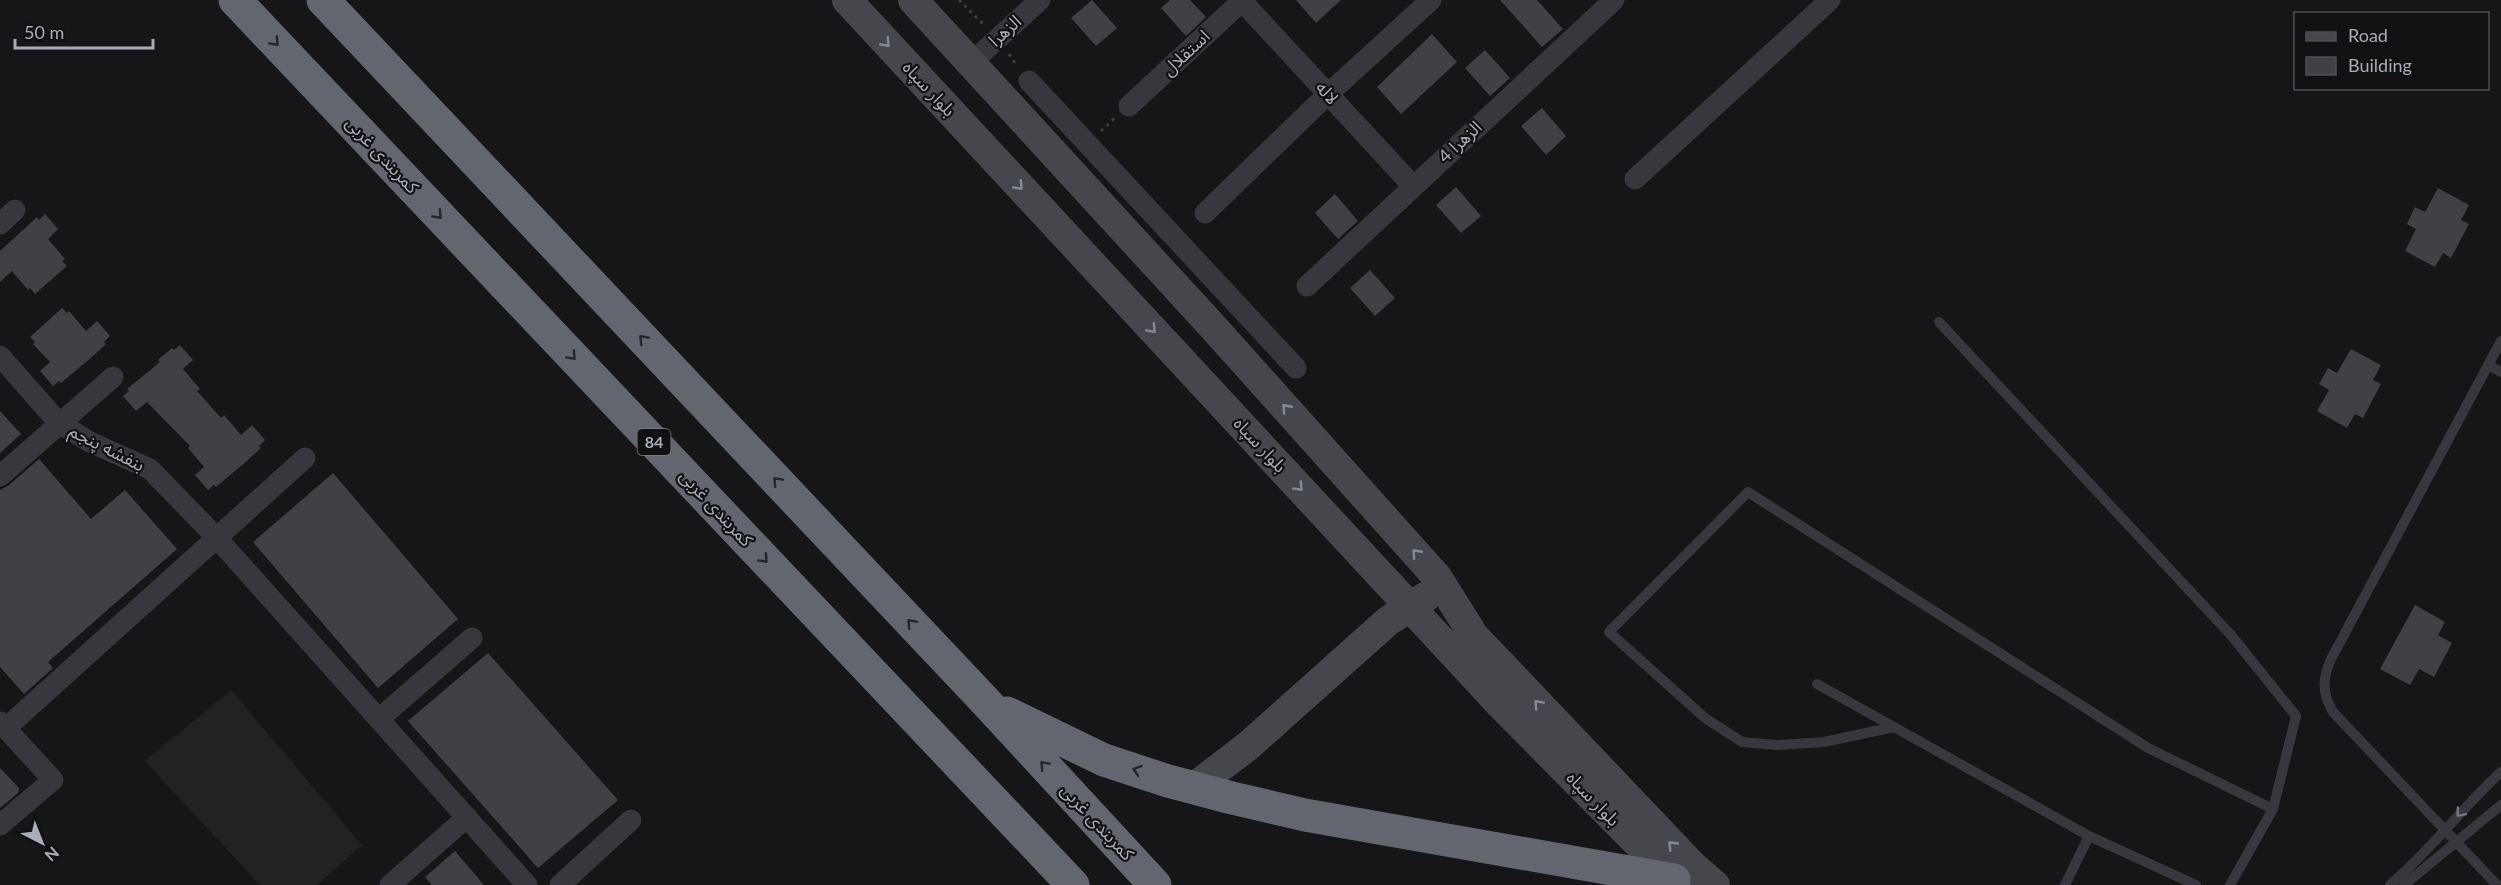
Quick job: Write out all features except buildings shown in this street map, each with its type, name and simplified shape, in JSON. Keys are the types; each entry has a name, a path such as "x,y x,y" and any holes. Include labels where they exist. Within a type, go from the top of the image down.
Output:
{"highway":[{"name":"کمربندی غربی","path":"235,0 1073,885"},
{"name":"کمربندی غربی","path":"323,0 985,701 1155,885"},
{"path":"985,701 1104,759 1193,788 1305,815 1676,883"}],"main road":[{"name":"بلوار سپاه","path":"847,0 1501,705 1676,883"},
{"name":"بلوار سپاه","path":"913,0 1111,215 1444,585 1474,636 1692,866 1714,885"},
{"path":"1193,788 1248,746 1388,621 1444,585"}],"street":[{"name":"الزهرا","path":"971,63 1040,0"},
{"name":"لاله","path":"1242,0 1413,186"},
{"name":"استقلال","path":"1129,106 1242,0"},
{"path":"1205,213 1328,93 1431,0"},
{"name":"الزهرا 4","path":"1307,286 1614,0"},
{"path":"1635,179 1830,0"},
{"path":"1029,81 1296,368"},
{"path":"1111,215 1136,195"},
{"name":"بنفشه پنجم","path":"0,356 59,423 90,442 150,470 216,537 527,885"},
{"path":"0,476 113,377"},
{"path":"0,825 52,780 3,725 305,458"},
{"path":"379,719 472,638"},
{"path":"390,885 467,817"},
{"path":"560,885 631,820"}],"lane":[{"path":"1939,322 2231,635 2296,717 2273,809 2230,885"},
{"path":"2497,885 2333,712 2326,700 2324,686 2325,672 2331,659 2501,341"},
{"path":"2488,365 2501,372"},
{"path":"1894,727 1824,742 1777,745 1742,742 1705,718 1610,632 1748,492 2148,748 2273,809"},
{"path":"1817,684 2089,836 2196,885"},
{"path":"2390,885 2424,855 2470,800 2501,772"},
{"path":"2404,885 2501,805"},
{"path":"2065,885 2089,836"}],"shaded area":[{"path":"231,690 362,845 317,885 260,885 145,761"}]}
